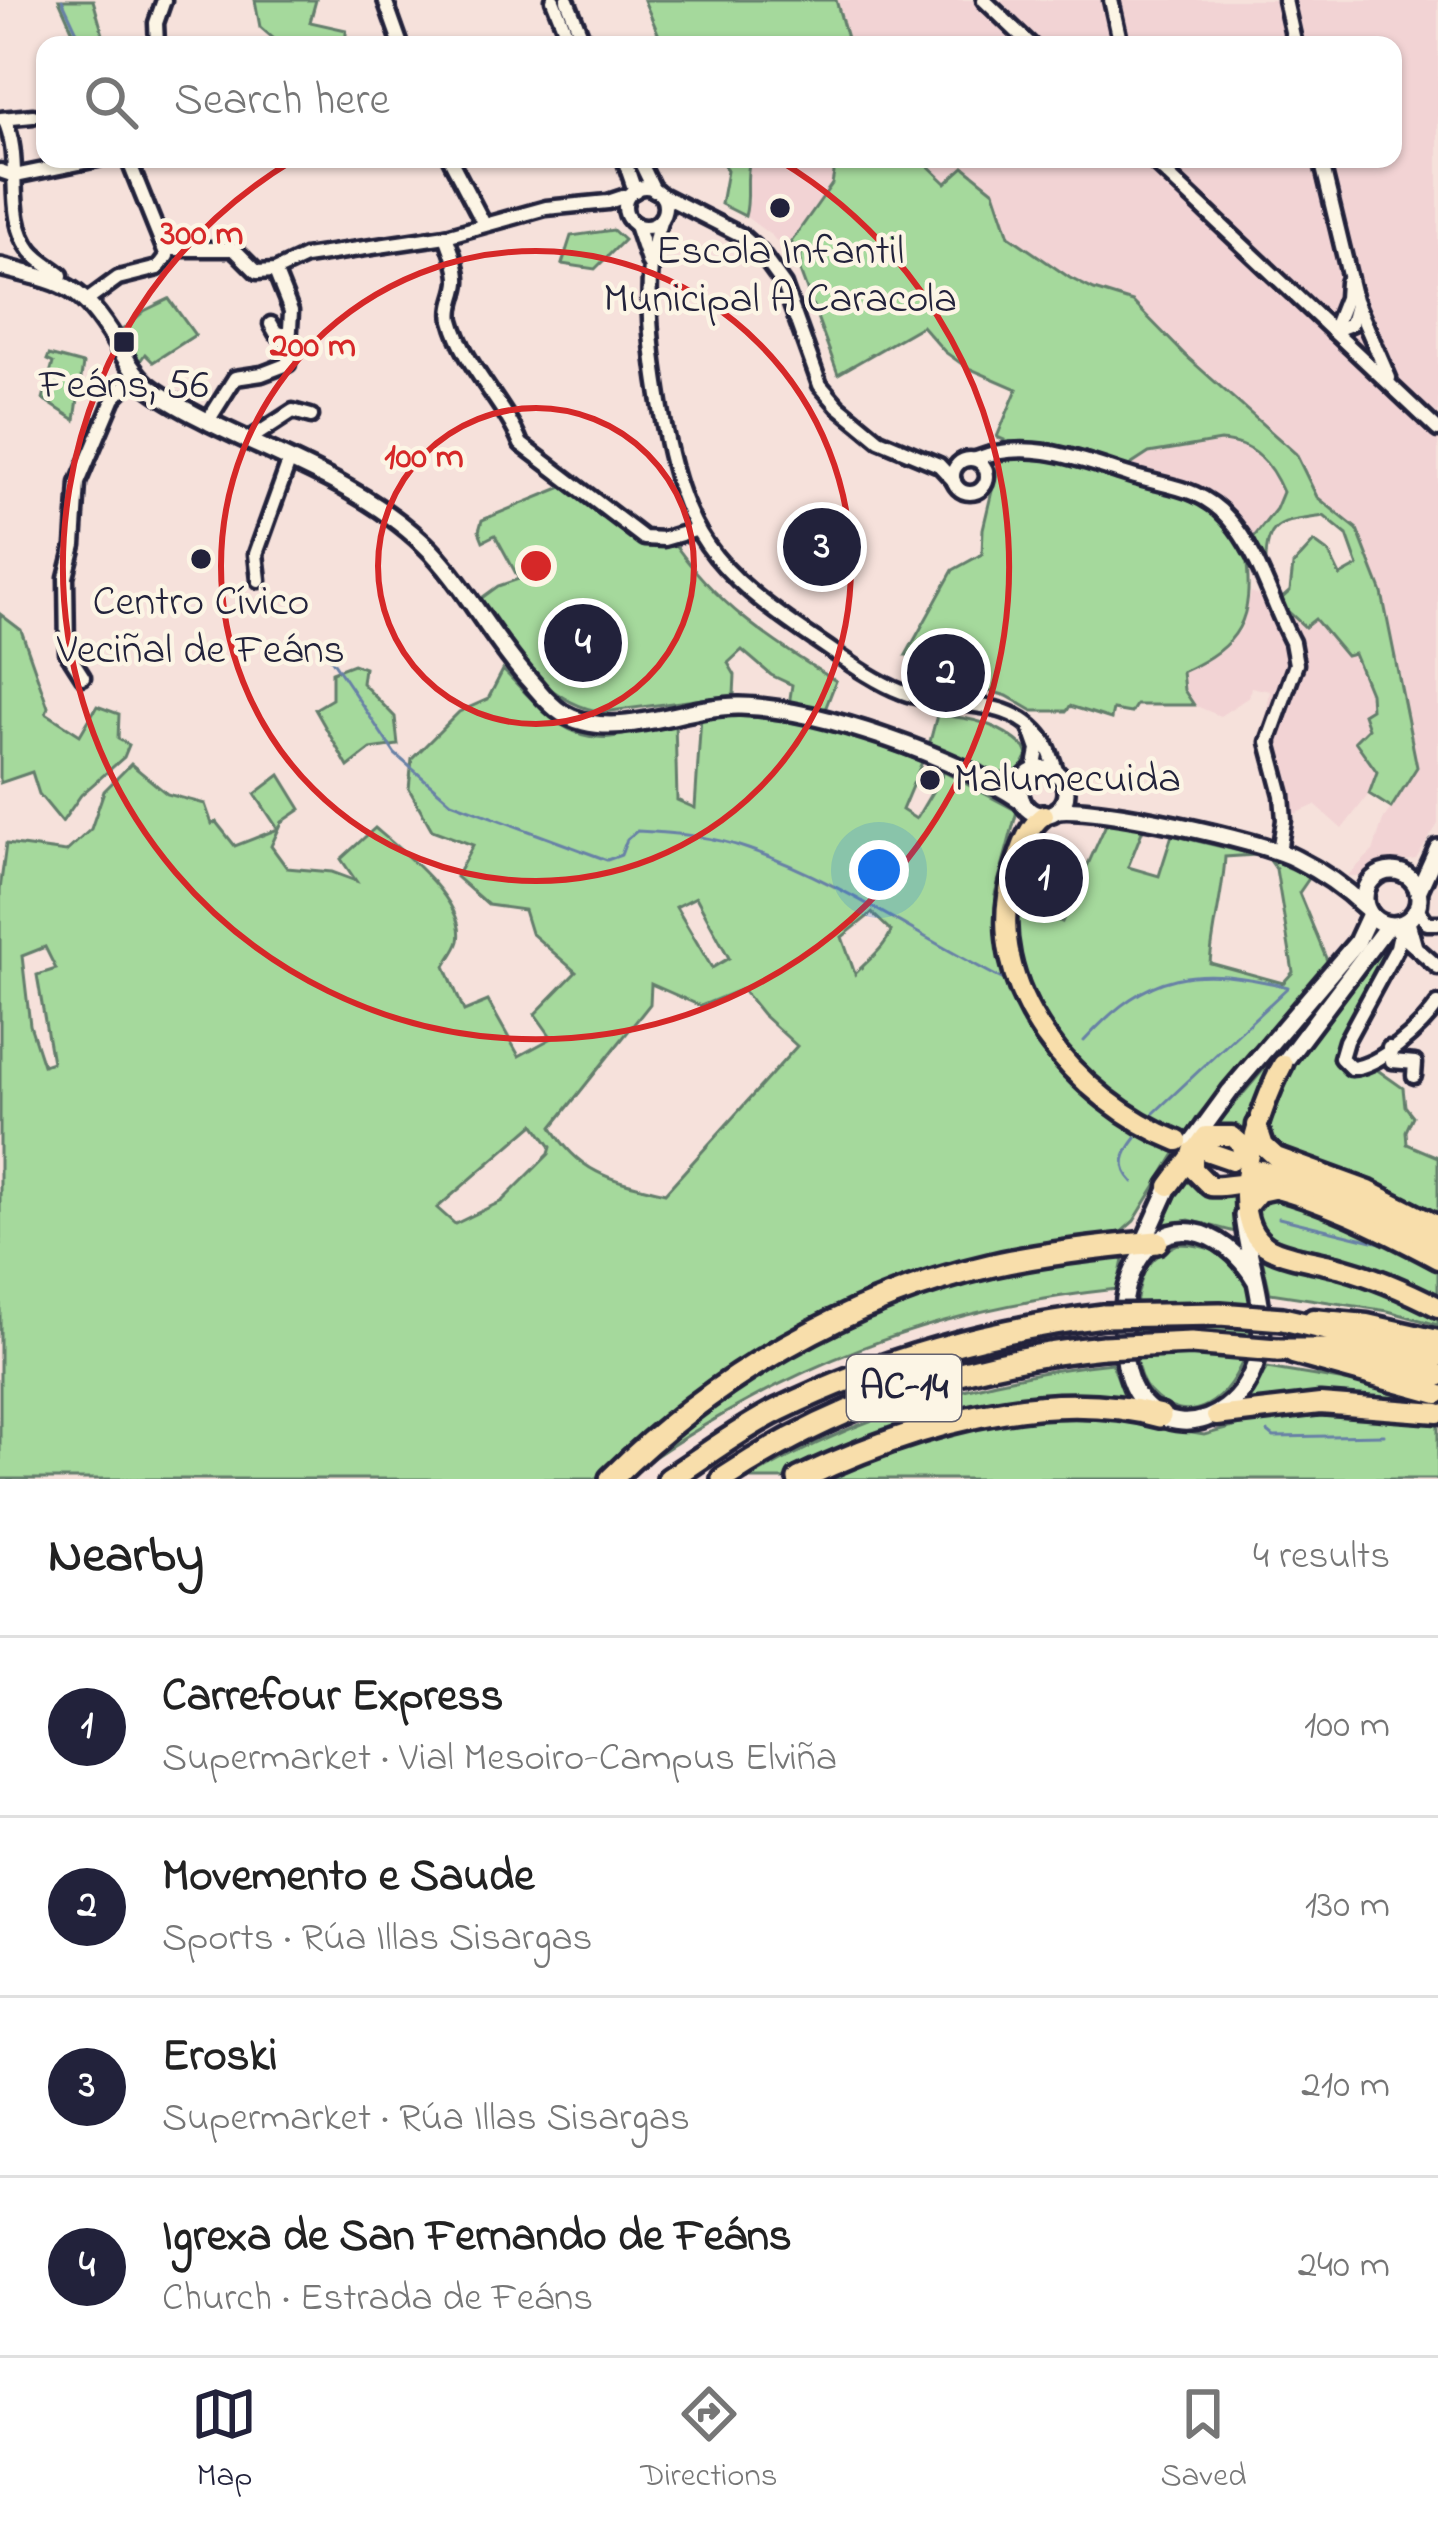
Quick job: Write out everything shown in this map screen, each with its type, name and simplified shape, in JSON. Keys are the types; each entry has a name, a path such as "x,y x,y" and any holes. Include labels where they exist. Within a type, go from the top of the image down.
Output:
{"highway":[{"path":"610,1479 687,1411 740,1374 828,1324 898,1293 991,1266 1141,1244"},
{"name":"AC-14","path":"669,1479 774,1412 870,1370 983,1334 1103,1316 1220,1313 1283,1318 1438,1355"},
{"name":"AC-14","path":"723,1479 766,1450 903,1389 1017,1359 1103,1346 1191,1343 1329,1350 1438,1375"},
{"path":"799,1479 910,1436 1022,1409 1086,1405 1160,1416"}],"main road":[{"path":"1036,813 1012,880 1008,918 1015,965 1036,1020 1084,1084 1134,1120 1192,1148"},
{"path":"1283,1064 1257,1125 1247,1206 1253,1232 1269,1248 1369,1276 1438,1306"},
{"path":"1257,1125 1264,1146 1276,1157 1369,1191 1438,1226"},
{"path":"1169,1186 1203,1138 1220,1133 1236,1139 1238,1158"},
{"path":"1192,1148 1193,1169 1205,1184 1220,1187 1250,1179 1365,1205 1438,1242"},
{"path":"1250,1179 1368,1224 1438,1258"},
{"path":"1247,1206 1259,1192 1274,1190"},
{"name":"AC-14","path":"1283,1318 1367,1324 1438,1340"},
{"path":"1277,1350 1438,1394"},
{"path":"1216,1416 1320,1404 1438,1413"}],"street":[{"path":"157,36 164,0"},
{"path":"385,0 398,36"},
{"path":"553,0 567,36"},
{"path":"567,0 582,36"},
{"path":"984,0 1022,36"},
{"path":"1111,0 1119,36"},
{"path":"1285,0 1293,36"},
{"path":"33,116 2,119 11,133 20,228 26,245 61,275 60,283"},
{"path":"0,171 15,176 54,168"},
{"path":"88,300 118,278 158,268 167,256 132,168"},
{"path":"455,168 484,224"},
{"path":"627,168 632,193 626,208 650,265"},
{"path":"644,168 665,206 650,265 665,433 678,490 695,530 717,562 760,601 883,683 936,701 997,708 1030,729 1044,741 1061,779 1064,801 1036,813"},
{"path":"1161,168 1438,430"},
{"path":"1166,168 1168,174"},
{"path":"1323,168 1348,275 1350,305 1351,324 1333,331"},
{"path":"165,249 233,249 256,272 275,271 305,257 448,243 484,224 546,208 657,192 741,235 776,272 790,298 820,385 838,406 879,440 948,470 958,488 972,493 985,485 987,470 969,460"},
{"path":"590,204 650,227 662,218 700,214"},
{"path":"448,243 458,278 453,322 483,383 514,423 528,452 644,538 664,539 695,530"},
{"path":"0,267 60,283 88,300 149,386 388,512 437,556 514,664 557,711 577,720 615,725 718,706 770,709 846,725 984,779 1036,813 1111,812 1279,852 1330,880 1368,910 1438,923"},
{"path":"208,421 235,378 288,364 291,311 275,271"},
{"path":"1314,313 1350,305"},
{"path":"1350,305 1395,390"},
{"path":"271,324 276,333 288,335"},
{"path":"83,677 68,652 67,628 66,577 74,545 78,483 114,398 137,374"},
{"path":"247,441 293,411 310,416"},
{"path":"929,460 969,460 998,450 1086,459 1132,476 1185,487 1232,522 1292,642 1296,664 1268,742 1282,794 1279,852"},
{"path":"954,482 953,474 969,460"},
{"path":"259,580 256,554 289,462"},
{"path":"1030,729 1038,750 1021,789 1036,813"},
{"path":"984,779 1006,782 1049,770 1111,812"},
{"path":"1330,880 1369,884 1386,872 1406,875 1438,848"},
{"path":"1369,884 1368,910 1357,942 1198,1132 1141,1244 1125,1297 1124,1357 1131,1386 1160,1416 1191,1424 1216,1416 1246,1386 1257,1362 1262,1313 1245,1235 1250,1179 1238,1158 1260,1102 1283,1064 1404,917 1438,848"},
{"path":"1406,875 1397,946 1341,1058 1351,1068 1359,1068 1430,1016 1438,1004"},
{"path":"1404,917 1415,946 1438,967"},
{"path":"1390,1048 1392,1060 1415,1063 1414,1076"},
{"path":"1141,1244 1182,1232 1208,1233 1235,1252 1255,1280"}],"shaded area":[{"path":"836,0 1438,0 1438,824 1416,859 1383,865 1363,876 1347,876 1373,851 1383,820 1417,768 1385,751 1369,794 1342,829 1315,805 1277,822 1275,795 1261,748 1270,691 1251,687 1249,697 1220,716 1194,705 1184,690 1182,672 1241,630 1251,592 1315,618 1381,593 1357,529 1317,497 1296,454 1133,302 1070,278 1009,235 994,191 966,168 1402,168 1402,36 846,36"},
{"name":"Escola Infantil Municipal A Caracola","path":"747,168 832,168 834,173 832,184 785,252 745,216 750,200 744,180"},
{"path":"930,168 964,168 947,184"},
{"path":"1241,442 1261,455 1283,492 1276,509 1249,542 1185,483 1124,469 1149,453"}],"green space":[{"path":"59,0 93,0 103,36 75,36"},
{"path":"255,0 316,0 310,22 346,30 346,36 270,36 260,27"},
{"path":"644,0 836,0 846,36 659,36"},
{"path":"749,168 745,216 721,204 727,171"},
{"path":"832,168 930,168 946,183 965,168 994,191 1009,236 1070,278 1133,302 1296,454 1317,497 1357,529 1382,593 1417,767 1391,808 1369,794 1377,772 1355,741 1368,728 1363,714 1371,709 1370,693 1354,654 1346,656 1315,619 1305,627 1278,602 1290,591 1293,565 1314,542 1329,553 1340,576 1358,566 1347,535 1324,516 1284,523 1271,534 1266,577 1246,555 1248,596 1239,627 1218,651 1182,672 1184,690 1194,705 1136,705 1131,713 1113,710 1111,719 1070,706 1067,711 1033,711 1007,696 955,681 955,662 906,655 953,570 982,554 983,529 1004,440 997,437 1017,389 966,367 922,326 838,374 800,271 801,255 791,242 832,184","holes":["1220,441 1259,456 1283,492 1250,542 1211,497 1185,483 1126,468 1149,453"]},
{"path":"613,230 624,240 595,269 562,264 571,236"},
{"path":"169,299 195,335 153,362 145,354 140,361 121,331 144,311"},
{"path":"49,355 83,364 75,420 43,399 53,363 47,360"},
{"path":"565,486 643,541 672,540 725,602 836,681 824,712 789,705 792,685 771,675 742,650 728,663 735,675 734,695 603,712 563,698 546,685 476,602 498,586 519,579 495,535 483,541 479,531 482,520"},
{"path":"0,614 21,630 48,707 46,713 80,735 97,706 119,714 118,739 129,745 124,757 81,795 62,822 39,794 32,772 0,783"},
{"path":"353,664 364,668 362,683 395,717 398,745 371,749 348,767 315,709 332,699 332,672"},
{"path":"503,670 551,717 578,733 611,737 675,720 677,800 695,808 701,716 787,721 895,751 922,762 902,810 916,819 944,772 1017,811 995,894 1062,922 1108,820 1143,829 1128,867 1159,876 1172,835 1256,855 1225,857 1210,963 1283,983 1293,972 1276,869 1269,859 1310,877 1299,893 1328,963 1198,1116 1134,1221 1118,1235 856,1303 619,1459 598,1479 0,1479 0,890 6,844 66,852 91,829 104,791 131,764 167,794 205,804 212,824 216,822 235,846 278,829 255,794 280,775 301,809 282,822 271,846 287,868 332,872 356,881 341,859 375,828 430,878 453,910 459,941 445,966 464,1011 488,1001 519,1056 552,1038 535,1014 576,972 531,933 524,910 488,905 456,877 473,845 432,830 409,789 412,759 459,712 488,699","holes":["696,897 729,958 712,968 676,907","872,913 891,931 855,974 842,937","45,947 56,969 37,975 52,1062 43,1065 30,1025 22,956","651,984 701,1006 742,989 797,1046 665,1193 600,1174 574,1156 552,1127 650,1004","534,1124 551,1147 549,1154 502,1201 455,1224 437,1208"]},
{"path":"937,715 974,720 1005,733 1028,755 1020,770 994,774 928,749"},
{"path":"1392,944 1336,1048 1337,1058 1341,1069 1352,1077 1376,1069 1403,1088 1405,1106 1413,1116 1406,1131 1407,1144 1438,1157 1438,1219 1270,1145 1265,1122 1296,1060 1378,950"},
{"path":"1302,1024 1266,1076 1243,1136 1215,1127"},
{"path":"1186,1172 1207,1192 1236,1189 1239,1233 1189,1220 1161,1227"},
{"path":"1271,1197 1359,1228 1438,1266 1438,1296 1339,1255 1268,1239 1255,1212 1262,1200"},
{"path":"1178,1244 1220,1254 1244,1279 1252,1314 1246,1350 1231,1383 1207,1405 1179,1410 1149,1391 1142,1380 1134,1329 1138,1293 1148,1266"},
{"path":"1124,1255 1117,1289 984,1311 862,1348 747,1401 632,1472 647,1453 776,1360 843,1325 996,1271"},
{"path":"1262,1258 1330,1273 1395,1295 1438,1314 1438,1325 1388,1311 1270,1293"},
{"path":"1112,1363 1126,1400 1087,1399 783,1479 748,1479 835,1435 924,1402 1016,1377"},
{"path":"1267,1368 1364,1384 1438,1405 1243,1404"},
{"path":"1077,1414 1204,1435 1299,1416 1377,1415 1438,1423 1438,1479 828,1479 950,1434 1012,1420"}],"waterway":[{"path":"62,0 81,36"},
{"path":"322,645 395,754 451,802 607,860 621,855 627,839 637,831 734,845 815,877 1006,981"},
{"path":"1084,1041 1130,999 1176,979 1227,976 1288,987"},
{"path":"1154,1113 1287,988"},
{"path":"1133,1182 1124,1160 1136,1138"},
{"path":"1279,1218 1393,1246"},
{"path":"1268,1432 1274,1437 1384,1435"}],"place":[{"name":"Escola Infantil Municipal A Caracola","path":"780,208"},
{"name":"Feáns, 56","path":"124,342"},
{"name":"Eroski","path":"822,547"},
{"name":"Centro Cívico Veciñal de Feáns","path":"201,559"},
{"name":"Igrexa de San Fernando de Feáns","path":"583,643"},
{"name":"Movemento e Saude","path":"946,673"},
{"name":"Malumecuida","path":"930,780"},
{"name":"Carrefour Express","path":"1044,878"}]}
